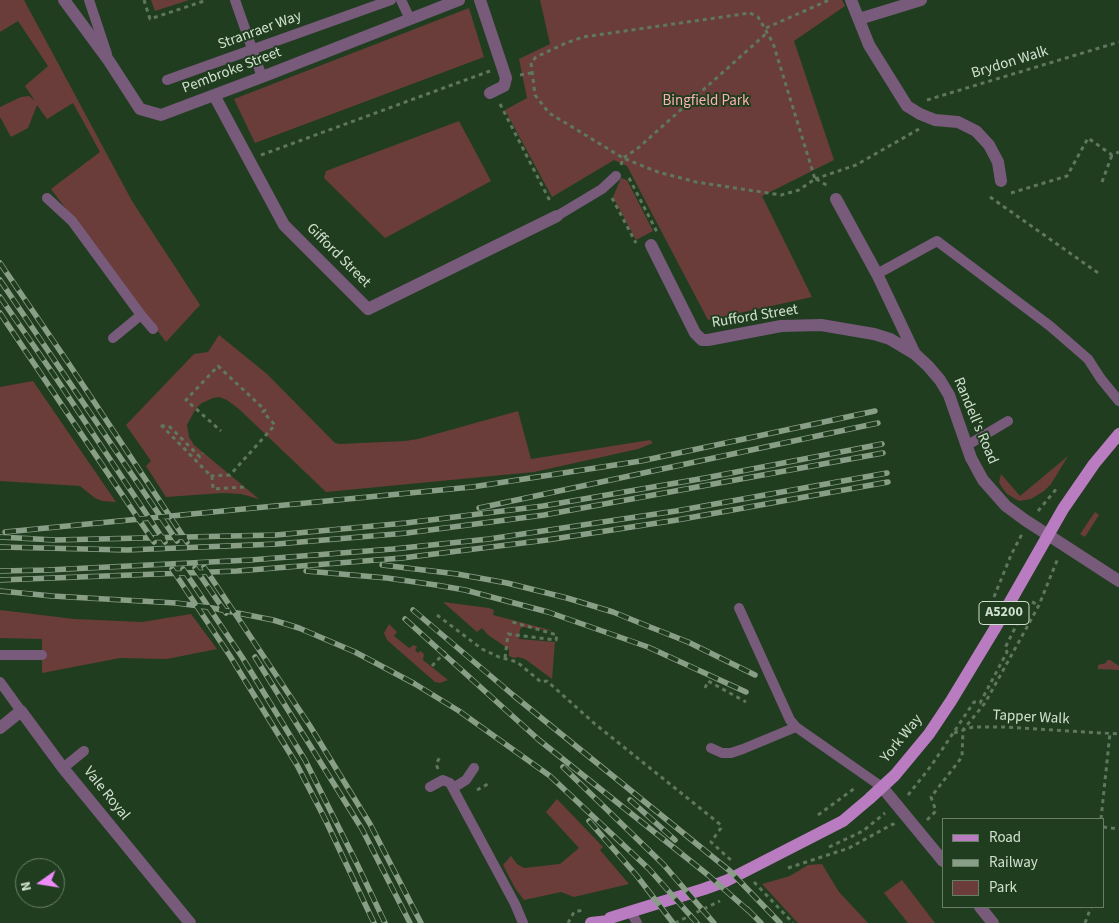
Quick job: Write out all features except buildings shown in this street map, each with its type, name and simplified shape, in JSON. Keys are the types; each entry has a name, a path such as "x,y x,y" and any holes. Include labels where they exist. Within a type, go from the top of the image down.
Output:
{"main road":[{"name":"York Way","path":"590,923 608,921 610,918 634,918 750,869 843,821 882,787 920,746 951,701 1015,593 1047,534 1076,488 1119,434"}],"street":[{"name":"Pembroke Street","path":"64,0 109,61 140,109 161,115 262,78 459,0"},
{"path":"480,0 506,78 504,86 490,93"},
{"path":"851,0 869,45 907,106 935,120 958,122 981,136 989,145 998,162 1001,181"},
{"path":"859,19 920,0"},
{"name":"Gifford Street","path":"214,95 284,225 368,308 557,216"},
{"name":"Randell's Road","path":"836,199 877,274 915,354 940,380 949,395 966,446 976,469 992,491 1006,506 1028,522 1119,581"},
{"name":"Rufford Street","path":"645,248 695,333 702,340 781,326 821,325 874,334 890,339 915,354"},
{"path":"0,728 21,711"},
{"name":"Vale Royal","path":"21,711 64,768 190,923"},
{"path":"882,787 942,860"},
{"path":"981,908 993,923"}],"lane":[{"path":"89,0 109,61"},
{"path":"235,0 262,78"},
{"name":"Stranraer Way","path":"167,80 391,0"},
{"path":"401,0 410,19"},
{"path":"557,216 602,189 621,173"},
{"path":"48,198 72,221 153,329"},
{"path":"877,274 936,241 1050,326 1088,359 1100,380 1119,401"},
{"path":"113,338 141,315"},
{"path":"966,446 1008,421"},
{"path":"738,608 790,720 796,727 882,787"},
{"path":"0,655 42,655"},
{"name":"Vale Royal","path":"0,682 21,711"},
{"path":"711,748 722,753 731,753 796,727"},
{"path":"64,768 84,751"},
{"path":"453,788 466,780 474,768"},
{"path":"430,787 443,780 448,781 453,788 515,904 523,923"}],"path":[{"path":"144,0 150,19 207,0"},
{"path":"602,189 612,199 645,248 657,238 656,229 621,173 623,158 644,142 767,30 829,0"},
{"path":"815,179 767,30 758,17 750,13 583,37 536,57 531,63 535,95 540,104 549,113 623,158 658,172 696,182 781,195 799,190 815,179 856,164 935,120"},
{"name":"Brydon Walk","path":"907,106 1119,42"},
{"path":"249,160 503,67"},
{"path":"500,106 557,216"},
{"path":"1004,195 1067,176 1088,138 1112,155"},
{"path":"1102,182 1112,155 1119,152"},
{"path":"990,197 1101,275"},
{"path":"202,453 200,457 170,426 161,426 209,476 212,476 230,475 275,424 263,412 265,410 218,366 186,400 221,431"},
{"path":"212,476 213,488 246,487"},
{"path":"992,602 1001,577 1028,522 1057,488"},
{"path":"786,869 849,848 894,824 907,838 936,811 931,797 962,757 963,730 985,703 1069,548"},
{"path":"1001,577 1005,580"},
{"path":"1026,606 1033,594"},
{"path":"1032,602 1039,605"},
{"path":"437,615 482,649 498,657 517,662 541,682 546,681 721,825 721,828 711,842 720,850"},
{"path":"911,792 974,702 980,703 1007,652 1005,648 1018,621"},
{"path":"505,658 508,634 556,640 557,635 509,622"},
{"path":"432,666 446,651"},
{"path":"705,688 708,681 746,702"},
{"name":"Tapper Walk","path":"953,734 973,727 1006,726 1119,734"},
{"path":"1102,818 1110,733"},
{"path":"922,771 925,774"},
{"path":"811,819 870,778"},
{"path":"1104,827 1119,829"},
{"path":"731,862 737,858"},
{"path":"748,887 761,881"},
{"path":"768,894 793,923"},
{"path":"675,923 726,898"},
{"path":"1085,923 1091,908"},
{"path":"568,923 574,912 584,909"}],"green space":[{"path":"0,0 24,0 132,201 200,305 166,342 51,189 100,152 73,103 47,119 37,105 28,128 11,137 0,117 0,107 21,97 29,96 35,101 25,86 48,66 18,21 0,32"},
{"path":"151,0 189,0 155,11"},
{"name":"Bingfield Park","path":"540,0 842,0 845,6 794,41 834,160 762,196 812,297 708,320 627,166 614,160 552,197 505,110 527,98 519,59 550,44"},
{"path":"469,8 484,57 255,143 234,99"},
{"path":"459,121 491,181 385,238 324,178 326,171"},
{"path":"621,178 627,180 653,231 636,240 613,197"},
{"path":"219,335 267,374 335,443 418,439 518,411 531,459 650,440 653,443 638,449 534,472 326,492 239,409 227,400 219,397 202,403 196,408 187,425 189,437 194,445 259,499 241,494 223,493 166,497 146,466 151,461 126,425 194,354 208,352"},
{"path":"33,381 116,502 102,501 95,498 80,486 0,481 0,387"},
{"path":"1068,456 1051,484 1031,499 1019,501 1007,494 999,482 1001,474 1020,496"},
{"path":"1095,512 1099,515 1085,537 1080,534"},
{"path":"443,602 489,608 494,610 493,615 554,631 523,627 520,629 519,639 555,642 552,679 525,659 509,656 509,649 488,635 482,628 477,632"},
{"path":"0,610 74,619 142,622 191,614 217,649 167,659 120,658 42,673 42,639 0,638"},
{"path":"389,624 397,632 394,636 409,648 414,645 417,647 415,650 418,653 420,651 424,654 423,660 448,680 440,683 435,682 387,640 384,633"},
{"path":"1107,660 1119,666 1119,670 1098,669 1098,665 1106,663"},
{"path":"557,799 603,847 600,850 629,884 574,897 561,892 524,900 515,888 503,865 511,856 517,864 524,868 560,864 579,848 546,812"},
{"path":"822,864 839,892 868,923 798,923 762,884 790,876 808,865"},
{"path":"902,880 935,923 908,923 884,893"}],"railway":[{"path":"0,263 187,542"},
{"path":"0,280 177,541"},
{"path":"0,297 165,542"},
{"path":"0,313 154,542"},
{"path":"5,532 472,487 641,461 875,411"},
{"path":"479,508 878,423"},
{"path":"0,537 54,540 276,535 406,523 543,506 705,478 882,444"},
{"path":"0,547 127,550 277,544 407,533 544,515 883,453"},
{"path":"0,571 250,560 393,549 489,539 676,511 887,473"},
{"path":"0,580 237,571 402,558 547,540 677,520 888,482"},
{"path":"382,565 457,574 507,583 567,598 613,612 688,642 755,675"},
{"path":"204,567 310,726 370,824 421,923"},
{"path":"195,568 226,613"},
{"path":"172,569 230,656 297,765 325,819 374,923"},
{"path":"183,569 242,657 305,760 385,923"},
{"path":"306,571 387,578 436,585 465,590 548,612 648,647 746,692"},
{"path":"0,591 176,603 207,607 273,620 299,628 355,652 415,684 459,711 550,776 649,869 697,923"},
{"path":"413,610 513,695 730,871 780,923"},
{"path":"405,619 539,740 708,875 751,913"},
{"path":"255,657 362,829 410,923"},
{"path":"563,767 663,864 714,923"},
{"path":"630,800 675,840"},
{"path":"589,821 637,876 673,923"},
{"path":"747,909 761,923"}]}
